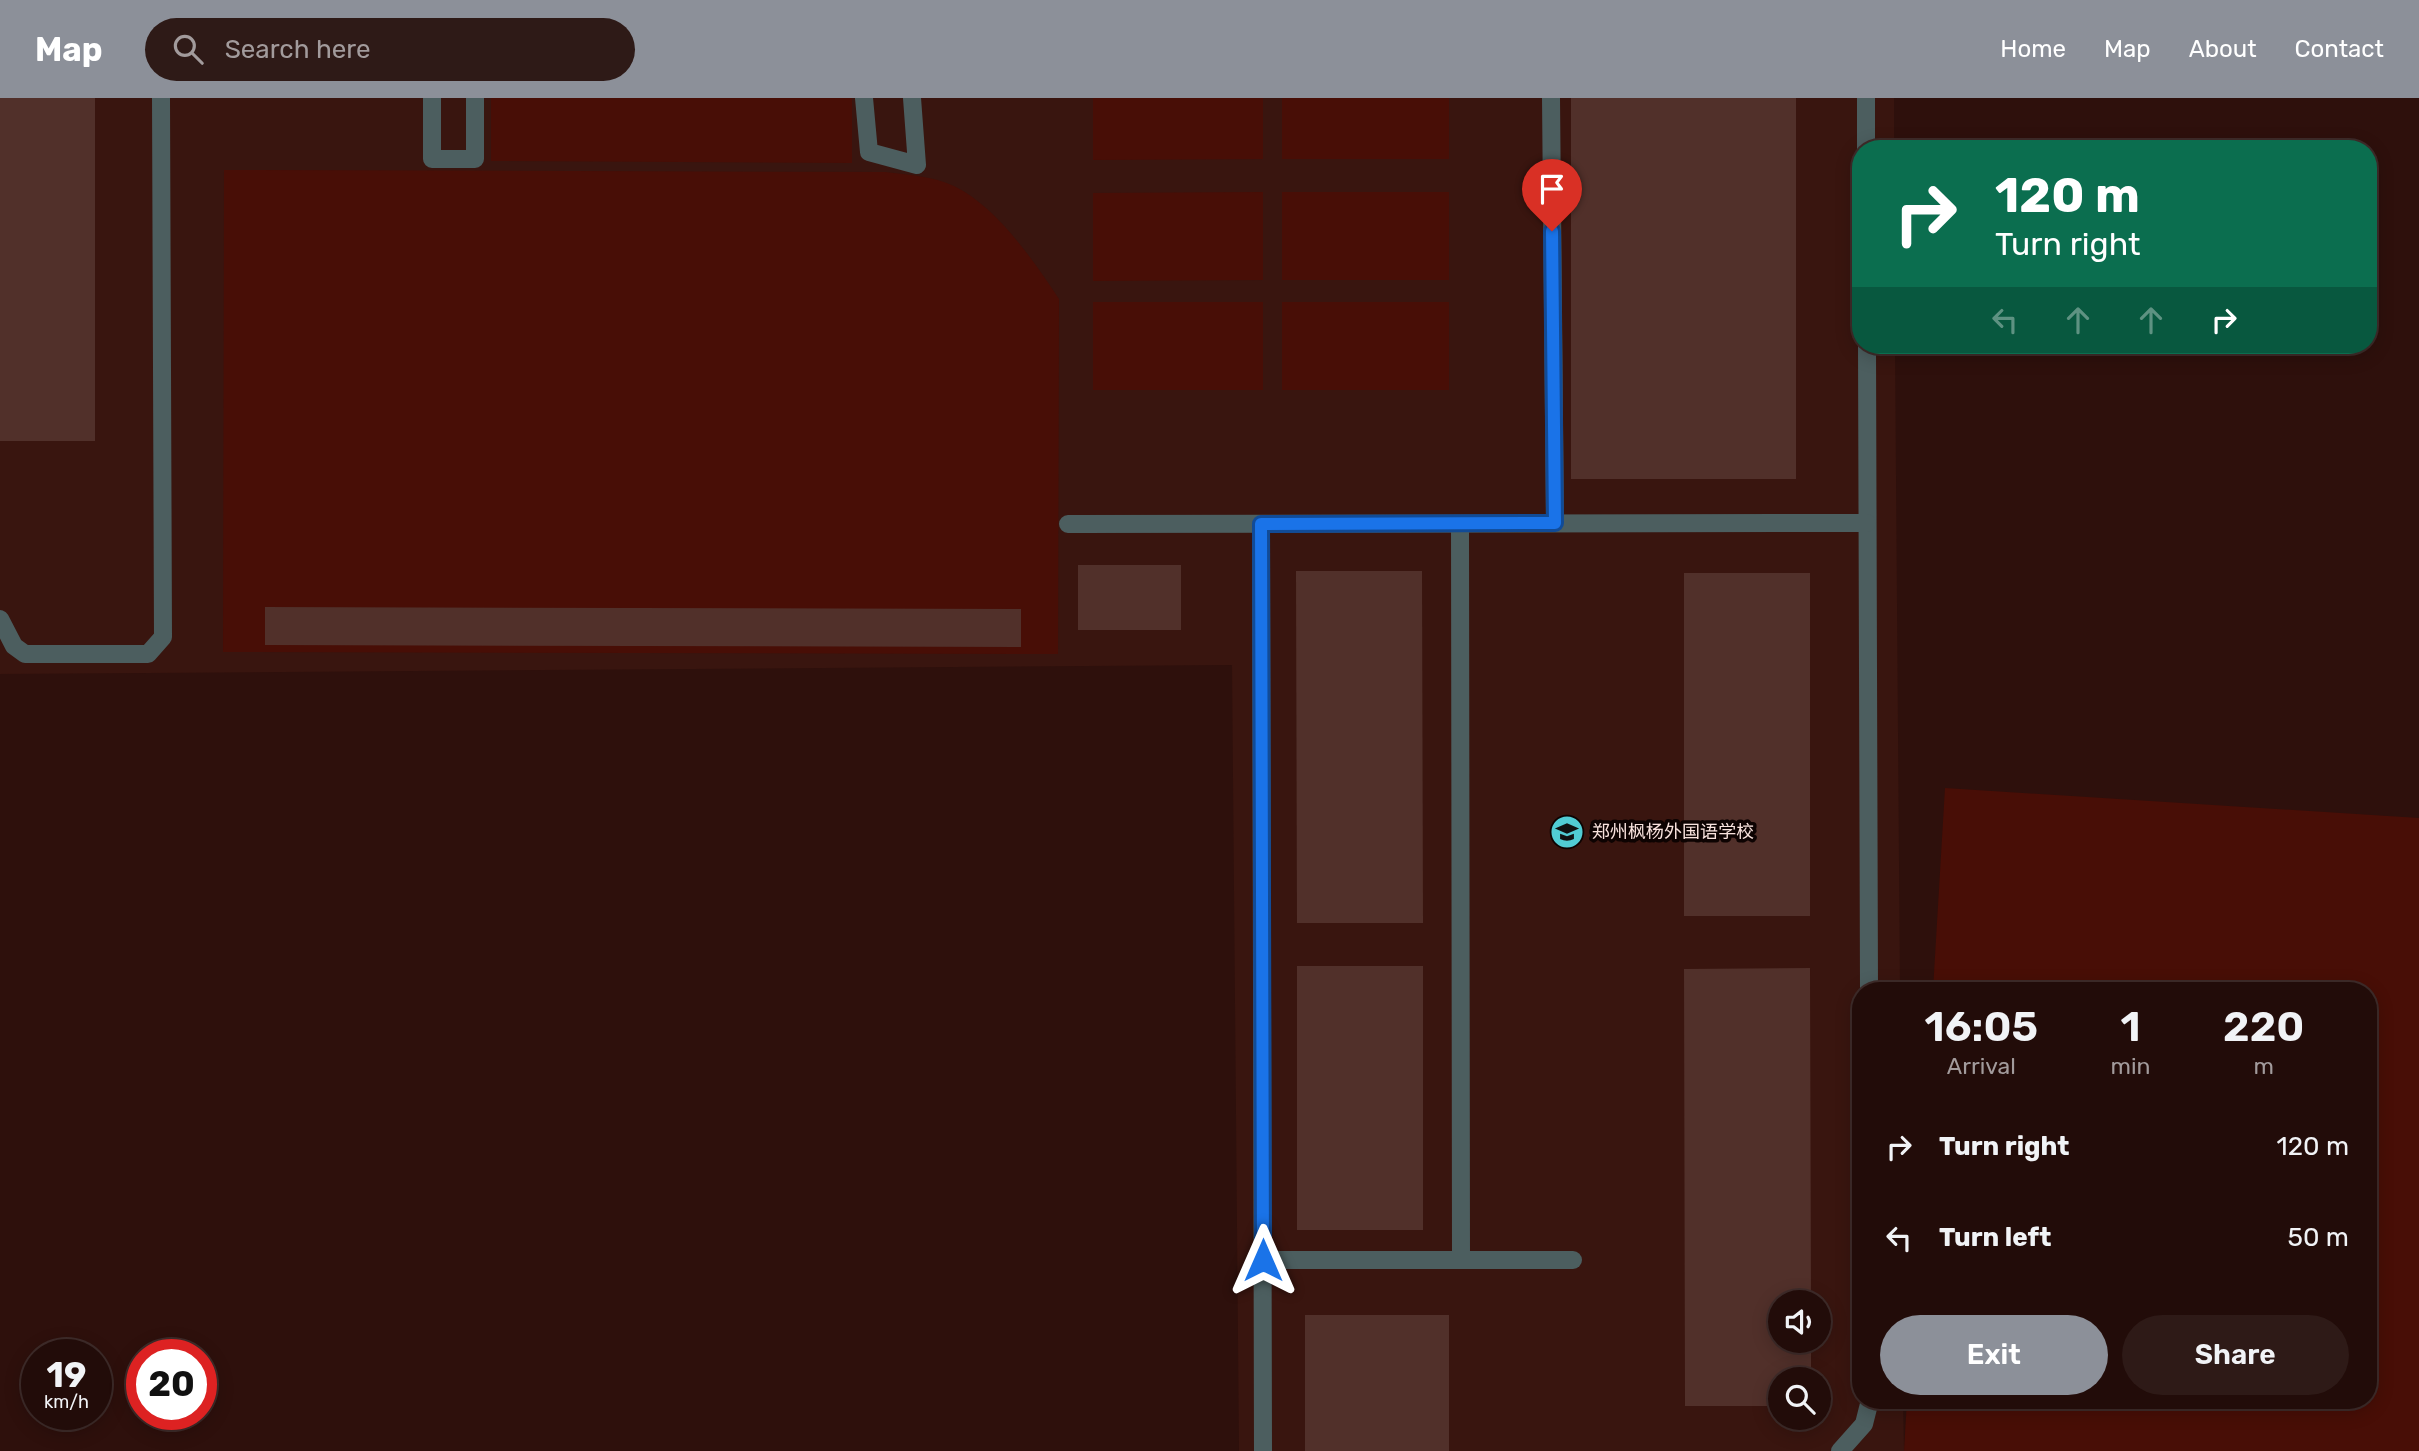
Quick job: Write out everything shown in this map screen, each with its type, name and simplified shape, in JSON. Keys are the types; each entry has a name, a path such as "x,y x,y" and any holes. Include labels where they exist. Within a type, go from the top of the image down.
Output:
{"lane":[{"path":"0,619 14,646 25,654 148,654 163,638 160,98"},
{"path":"432,98 432,159 475,159 475,98"},
{"path":"864,98 869,152 917,165 912,98"},
{"path":"1550,98 1555,523"},
{"path":"1866,98 1866,140"},
{"path":"1867,354 1869,982"},
{"path":"1068,524 1867,523"},
{"path":"1261,524 1263,1451"},
{"path":"1460,524 1461,1260"},
{"path":"1263,1260 1573,1259"},
{"path":"1840,1451 1864,1424 1868,1409"}],"shaded area":[{"name":"郑州枫杨外国语学校","path":"0,98 1894,98 1894,140 1852,140 1852,354 1895,354 1900,982 1852,982 1852,1409 1903,1409 1904,1451 1239,1451 1232,665 0,674"},
{"path":"491,98 852,98 852,163 491,161"},
{"path":"1093,98 1263,98 1263,159 1093,160"},
{"path":"1282,98 1449,98 1449,159 1282,159"},
{"path":"224,170 885,172 929,178 954,186 970,195 1013,236 1059,299 1058,654 223,652"},
{"path":"1263,192 1263,280 1093,281 1093,193"},
{"path":"1282,192 1449,192 1449,280 1282,280"},
{"path":"1093,302 1263,302 1263,390 1093,390"},
{"path":"1282,302 1449,302 1449,390 1282,390"},
{"path":"1945,788 2419,818 2419,1451 1904,1451 1906,1409 2377,1409 2377,982 1933,982"}],"building":[{"path":"0,98 95,98 95,441 0,441"},
{"path":"1571,98 1796,98 1796,479 1571,479"},
{"path":"1078,565 1181,565 1181,630 1078,630"},
{"path":"1296,571 1422,571 1423,923 1297,923"},
{"path":"1684,573 1810,573 1810,916 1684,916"},
{"path":"265,607 1021,609 1021,647 265,645"},
{"path":"1297,966 1423,966 1423,1230 1297,1230"},
{"path":"1810,968 1811,1290 1768,1290 1768,1353 1811,1353 1811,1367 1768,1367 1768,1406 1685,1406 1684,969"},
{"path":"1305,1315 1449,1315 1449,1451 1305,1451"}],"place":[{"name":"郑州枫杨外国语学校","path":"1567,832"}],"route":[{"path":"1263,1260 1261,524 1555,523 1552,231"}]}
